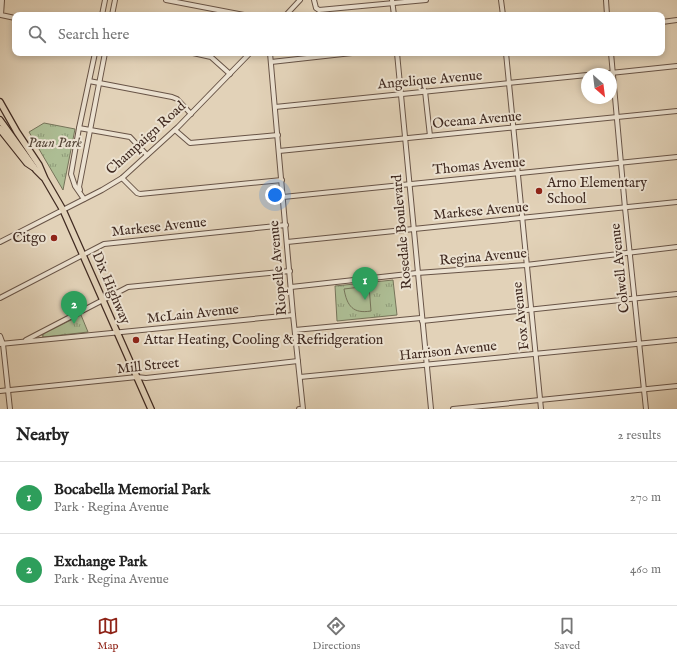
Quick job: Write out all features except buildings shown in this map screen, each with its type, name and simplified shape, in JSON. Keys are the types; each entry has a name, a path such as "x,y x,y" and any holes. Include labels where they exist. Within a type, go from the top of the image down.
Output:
{"highway":[{"path":"0,129 27,163 34,167"}],"main road":[{"name":"Dix Highway","path":"0,102 17,132 40,166 45,179 63,210 151,409"},
{"name":"Dix Highway","path":"0,120 34,167 45,179"}],"street":[{"path":"2,0 1,15 12,17"},
{"path":"103,12 105,0"},
{"path":"113,12 115,0"},
{"path":"166,0 228,12"},
{"path":"289,12 300,0"},
{"path":"314,0 316,8 319,10 426,0"},
{"path":"501,0 503,12"},
{"path":"606,0 608,12"},
{"path":"392,2 394,12"},
{"path":"665,22 677,20"},
{"path":"84,199 75,186 71,174 94,56"},
{"path":"84,199 79,187 104,56"},
{"path":"211,56 230,74"},
{"name":"Champaign Road","path":"0,242 122,178 175,130 247,56"},
{"name":"Riopelle Avenue","path":"270,56 293,315 304,409"},
{"path":"271,62 324,56"},
{"name":"Rosedale Boulevard","path":"397,56 408,183 431,409"},
{"name":"Fox Avenue","path":"506,56 541,409"},
{"name":"Colwell Avenue","path":"611,56 612,68"},
{"path":"617,73 677,66"},
{"name":"Angelique Avenue","path":"275,107 401,93 581,77"},
{"path":"89,81 172,97 177,99 191,114"},
{"path":"425,91 430,136"},
{"name":"Colwell Avenue","path":"615,104 646,409"},
{"name":"Oceana Avenue","path":"279,151 677,112"},
{"path":"79,128 130,137 147,155"},
{"path":"175,130 190,143 278,135"},
{"name":"Thomas Avenue","path":"283,197 408,183 677,157"},
{"path":"122,178 137,193 140,194 282,180"},
{"name":"Markese Avenue","path":"287,242 677,202"},
{"name":"Markese Avenue","path":"0,298 108,244 286,225"},
{"name":"Regina Avenue","path":"291,287 417,273 526,265 630,252 677,248"},
{"path":"23,341 128,288 290,271"},
{"path":"295,330 677,294"},
{"name":"McLain Avenue","path":"1,344 293,315"},
{"path":"0,336 10,409"},
{"name":"Harrison Avenue","path":"300,377 677,340"},
{"name":"Mill Street","path":"0,391 137,377 146,378 298,361"},
{"path":"453,409 677,386"}],"green space":[{"name":"Paun Park","path":"44,123 75,129 63,190 29,132"},
{"path":"393,280 397,315 337,321 335,286"},
{"path":"369,286 371,311 365,312 352,308 347,300 344,289"},
{"path":"81,315 88,332 42,336 43,334"}],"place":[{"name":"Arno Elementary School","path":"539,191"},
{"name":"Citgo","path":"54,238"},
{"name":"Bocabella Memorial Park","path":"365,300"},
{"name":"Exchange Park","path":"74,324"},
{"name":"Attar Heating, Cooling & Refridgeration","path":"136,340"}]}
